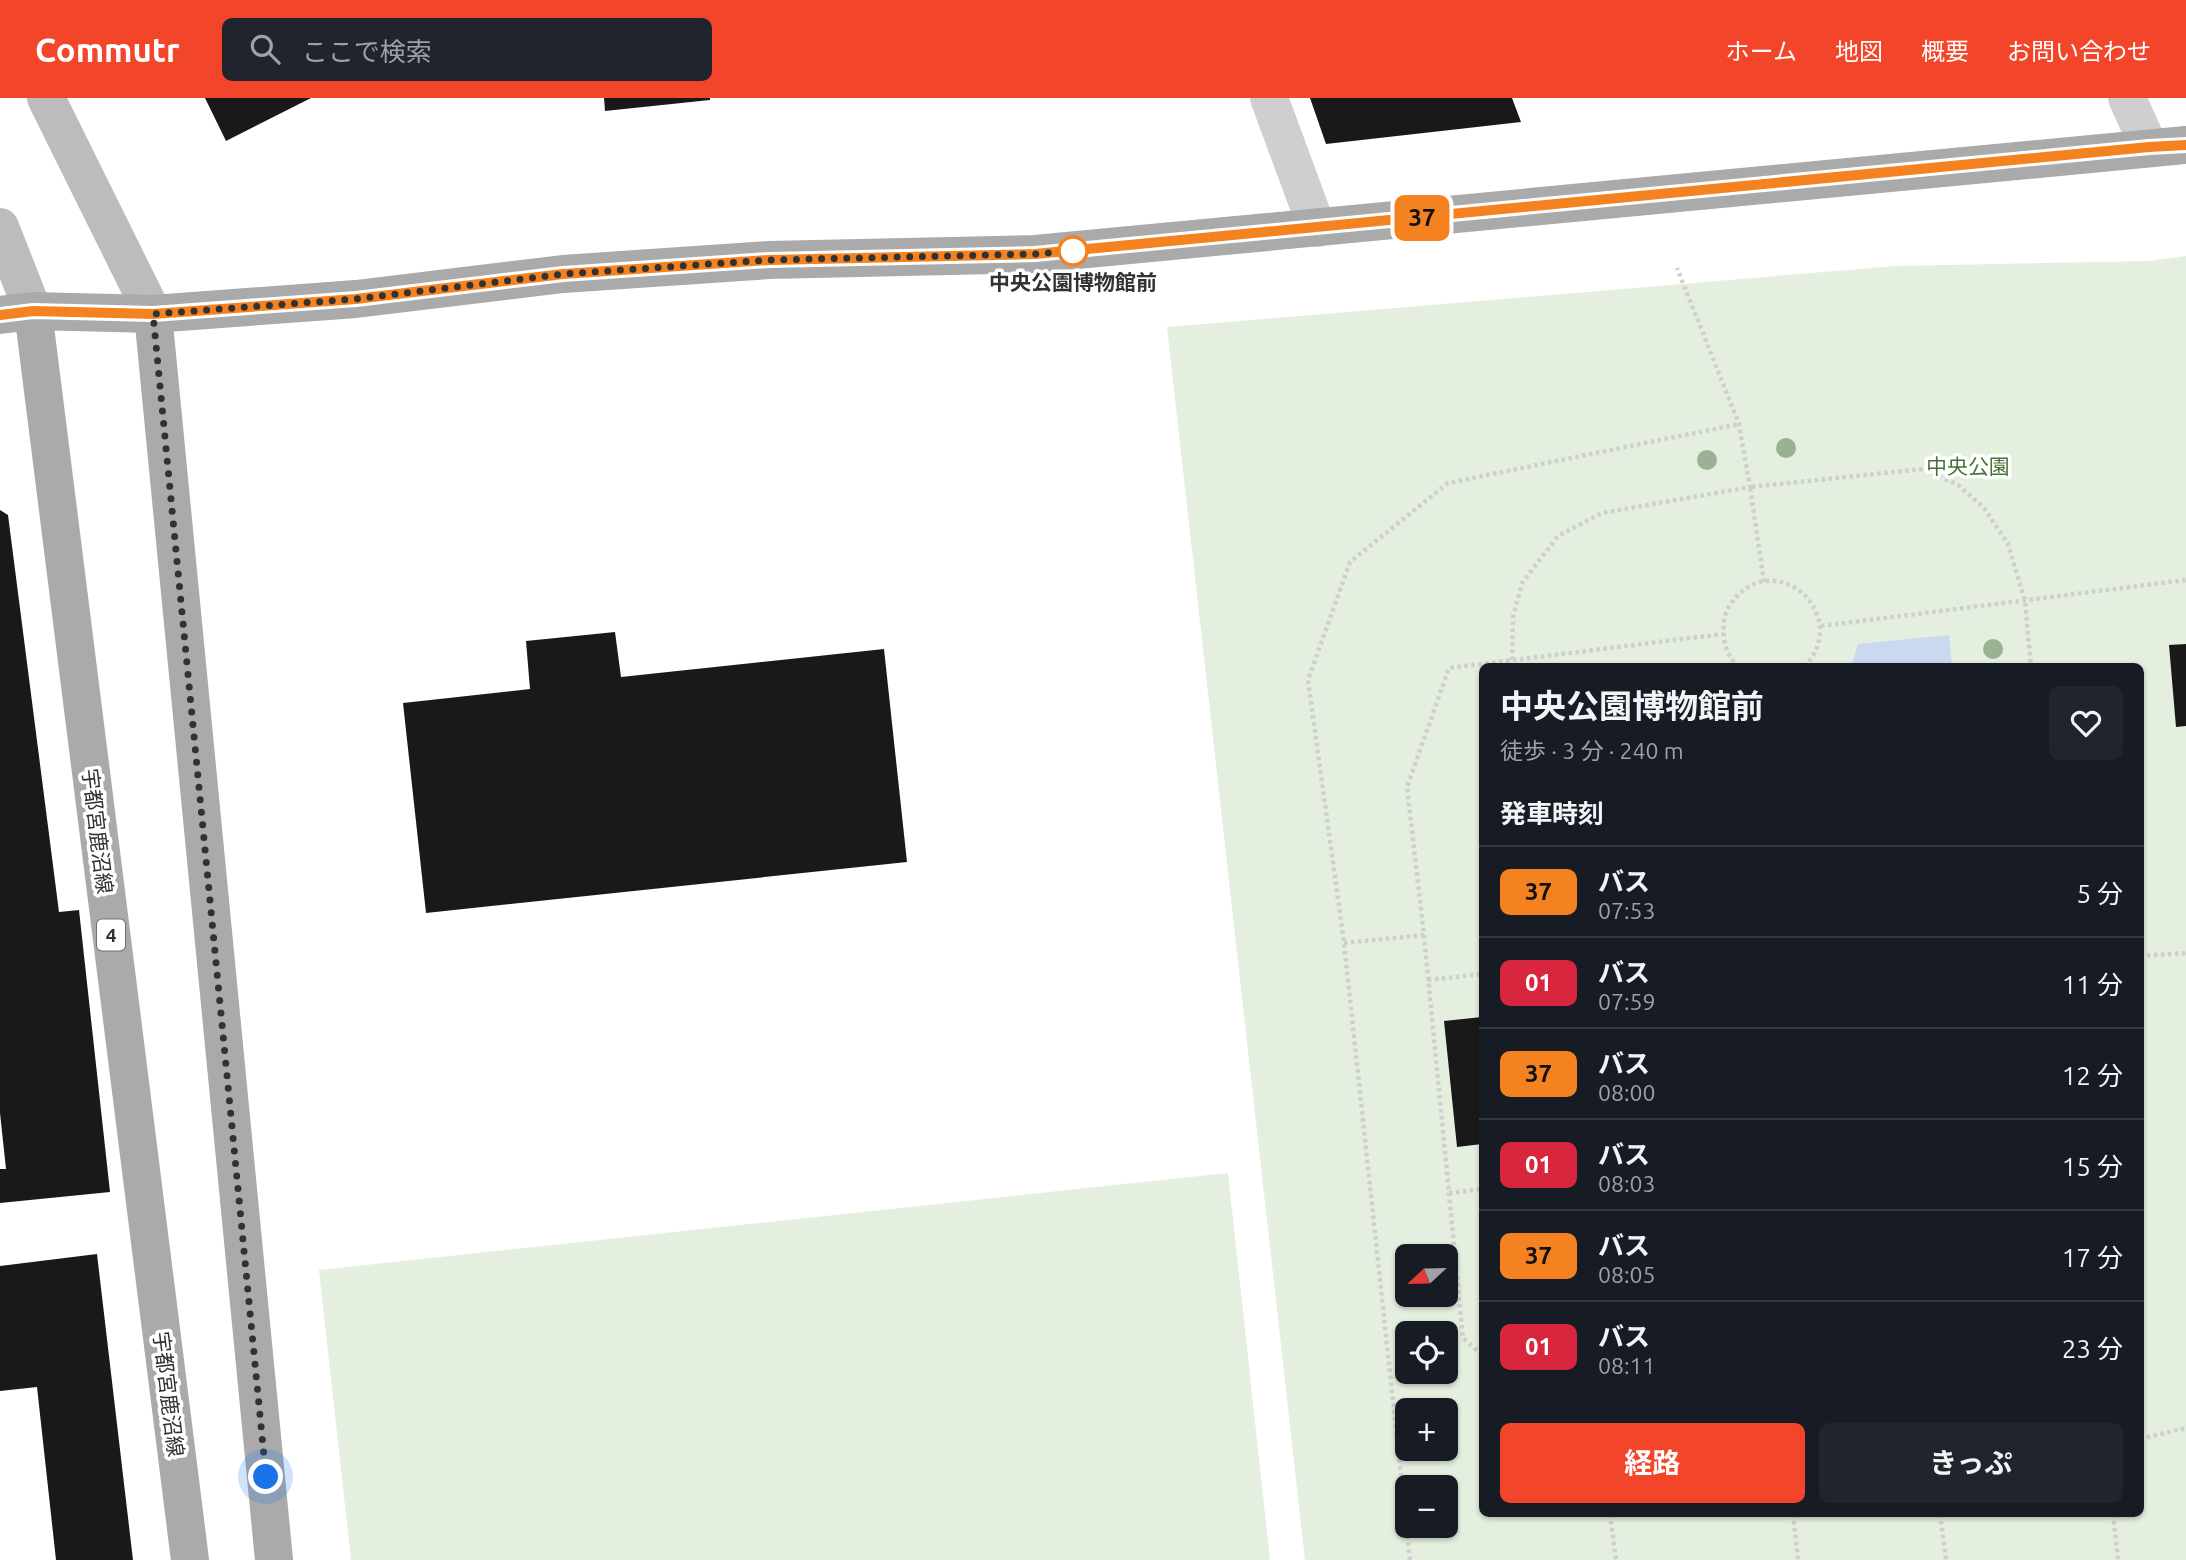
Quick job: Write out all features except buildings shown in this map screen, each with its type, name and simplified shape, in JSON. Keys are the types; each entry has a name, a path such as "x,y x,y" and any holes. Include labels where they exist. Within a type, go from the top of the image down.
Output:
{"main road":[{"path":"17,313 153,314 356,299 563,274 769,260 1035,254 2186,145"},
{"name":"宇都宮鹿沼線","path":"17,313 190,1560"},
{"path":"153,314 274,1560"}],"street":[{"path":"46,98 153,314"},
{"path":"1269,98 1317,228"},
{"path":"2127,98 2149,147"},
{"path":"0,227 17,313"}],"path":[{"path":"1677,268 1739,424 1764,582"},
{"path":"1410,1560 1344,943 1308,680 1350,562 1448,483 1739,424"},
{"path":"1512,660 1513,617 1522,583 1558,536 1602,513 1750,487 1923,469 1958,485 1984,508 2008,544 2025,601 2031,663"},
{"path":"1821,626 2186,580"},
{"path":"1736,663 1726,649 1723,634 1725,617 1731,602 1742,591 1757,583 1773,581 1789,584 1814,604 1821,626 1821,636 1816,652 1807,663"},
{"path":"1485,663 1723,634"},
{"path":"1479,664 1449,667 1407,788 1463,1338 1479,1352"},
{"path":"1344,943 1424,935"},
{"path":"2144,956 2186,953"},
{"path":"1428,980 1479,974"},
{"path":"1449,1193 1479,1189"},
{"path":"2144,1438 2186,1428"},
{"path":"1610,1517 1616,1560"},
{"path":"1793,1517 1798,1560"},
{"path":"1940,1517 1945,1560"},
{"path":"2113,1517 2118,1560"}],"green space":[{"name":"中央公園","path":"2186,256 2186,1560 1305,1560 1167,327 1896,266 2149,261"},
{"path":"1228,1173 1270,1560 351,1560 319,1270"}],"water":[{"path":"1949,635 1952,663 1852,663 1858,644"}],"bus line":[{"name":"37","path":"0,315 33,311 153,314 356,299 563,274 769,260 1035,254 2186,145"}],"place":[{"name":"中央公園博物館前","path":"1073,251"}],"route":[{"path":"266,1477 153,314 356,299 563,274 743,261 1073,251"}]}
